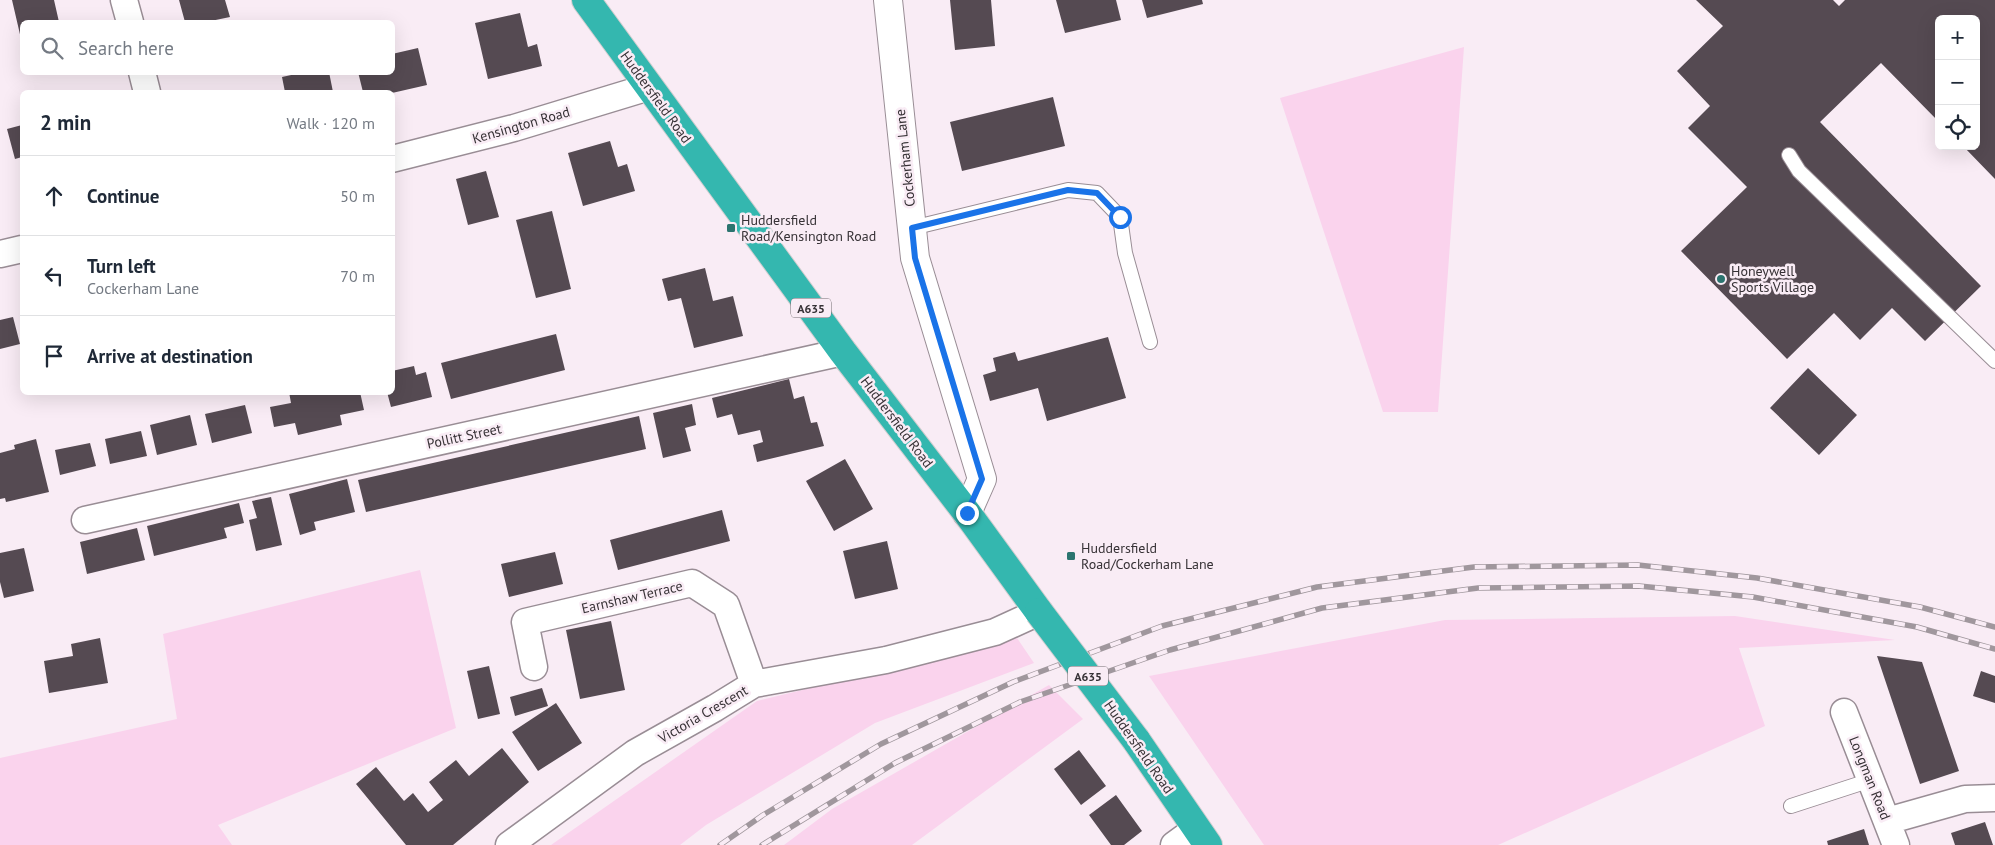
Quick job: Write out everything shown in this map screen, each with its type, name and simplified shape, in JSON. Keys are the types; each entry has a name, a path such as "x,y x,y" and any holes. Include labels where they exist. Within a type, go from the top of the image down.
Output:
{"highway":[{"name":"Huddersfield Road","path":"586,0 843,352 967,513 1136,740 1202,837"}],"street":[{"path":"124,0 129,20"},
{"name":"Cockerham Lane","path":"888,0 915,258 982,479 967,513"},
{"path":"143,75 146,90"},
{"name":"Kensington Road","path":"395,158 514,128 649,87"},
{"path":"0,254 20,249"},
{"name":"Pollitt Street","path":"85,520 843,352"},
{"name":"Earnshaw Terrace","path":"534,667 525,622 692,583 726,604 754,684"},
{"name":"Victoria Crescent","path":"509,845 635,753 754,684 895,658 995,632 1040,612"},
{"name":"Longman Road","path":"1844,712 1896,845"},
{"path":"1887,821 1993,793"},
{"path":"1174,845 1202,837"}],"lane":[{"path":"1789,155 1799,171 1995,361"},
{"path":"912,228 1068,190 1097,193 1120,217 1125,253 1150,342"},
{"path":"1791,806 1871,780"}],"shaded area":[{"path":"1464,47 1438,412 1383,412 1280,98"},
{"path":"420,570 456,728 218,825 232,845 0,845 0,758 177,719 163,634"},
{"path":"1735,616 1895,640 1739,648 1765,726 1498,845 1264,845 1149,676 1445,620"},
{"path":"1017,638 1034,663 875,723 706,825 680,845 551,845 757,701"},
{"path":"1049,685 1083,719 912,845 784,845 832,809"}],"building":[{"path":"12,0 54,0 59,20 20,20 20,34"},
{"path":"179,0 225,0 230,17 216,20 184,20"},
{"path":"950,0 991,0 995,46 955,50"},
{"path":"1056,0 1116,0 1121,20 1065,33"},
{"path":"1142,0 1202,0 1203,4 1147,18"},
{"path":"1696,0 1833,0 1839,6 1845,0 1995,0 1995,179 1967,150 1980,150 1980,15 1935,15 1935,118 1881,63 1820,122 1981,286 1925,341 1892,308 1860,340 1834,313 1787,359 1681,251 1747,187 1688,128 1710,106 1677,71 1723,26"},
{"path":"520,13 528,47 537,44 542,66 488,79 475,23"},
{"path":"418,48 427,85 395,92 395,90 362,90 359,75 395,75 395,53"},
{"path":"291,75 330,75 333,90 285,90 282,77"},
{"path":"1053,97 1065,146 962,171 950,122"},
{"path":"20,126 20,158 15,159 7,129"},
{"path":"610,141 618,167 627,164 635,191 583,206 568,153"},
{"path":"486,171 499,217 468,225 456,179"},
{"path":"552,211 571,289 536,298 516,220"},
{"path":"705,268 713,301 733,296 743,336 694,348 681,298 668,301 662,279"},
{"path":"13,317 20,344 0,349 0,320"},
{"path":"556,334 565,370 451,399 441,363"},
{"path":"1108,337 1126,398 1047,421 1038,388 990,401 983,375 996,371 993,358 1015,352 1018,361"},
{"path":"414,366 416,375 426,372 432,397 391,407 388,395 395,395 395,370"},
{"path":"1808,368 1857,415 1819,455 1770,408"},
{"path":"789,379 794,399 804,396 811,423 817,422 824,446 757,462 753,445 763,442 760,430 738,435 732,414 717,418 712,398"},
{"path":"290,395 361,395 364,410 340,415 342,425 298,435 295,423 274,427 270,407 291,403"},
{"path":"692,404 696,425 685,428 691,451 663,458 653,413"},
{"path":"245,405 252,433 212,443 205,414"},
{"path":"190,415 197,445 157,455 150,425"},
{"path":"639,416 646,449 366,512 358,480"},
{"path":"141,431 147,456 110,464 105,439"},
{"path":"36,439 49,492 6,502 5,498 0,499 0,453 15,449 14,445"},
{"path":"90,443 96,466 60,475 55,450"},
{"path":"845,459 873,509 834,531 806,481"},
{"path":"347,479 355,512 314,522 316,530 300,535 289,494"},
{"path":"271,497 282,545 256,551 249,520 257,518 252,501"},
{"path":"239,503 244,523 224,528 227,538 154,556 147,526"},
{"path":"722,510 730,541 618,570 610,540"},
{"path":"137,528 145,560 87,574 80,542"},
{"path":"887,541 898,589 855,599 843,551"},
{"path":"24,548 34,591 4,598 0,582 0,553"},
{"path":"555,552 563,584 509,597 501,564"},
{"path":"611,621 625,690 580,699 566,630"},
{"path":"100,638 108,683 49,693 44,661 73,656 71,644"},
{"path":"1877,656 1922,662 1959,771 1920,784"},
{"path":"489,666 500,714 478,719 467,671"},
{"path":"1981,671 1995,676 1995,703 1973,696"},
{"path":"542,688 548,706 515,716 510,697"},
{"path":"556,703 582,743 538,771 512,732"},
{"path":"502,748 529,782 453,845 406,845 356,784 376,767 404,801 413,793 428,812 443,800 429,782 456,760 469,776"},
{"path":"1079,750 1106,786 1081,805 1054,769"},
{"path":"1116,795 1142,831 1124,845 1111,845 1089,815"},
{"path":"1985,822 1993,845 1955,845 1951,833"},
{"path":"1864,829 1869,845 1828,845 1827,841"}],"railway":[{"path":"720,845 763,815 881,744 1013,682 1162,626 1317,587 1474,567 1638,565 1757,578 1920,607 1995,627"},
{"path":"762,845 895,763 1020,702 1170,650 1322,608 1478,588 1639,586 1753,597 1917,627 1995,649"}],"place":[{"name":"Huddersfield Road/Kensington Road","path":"731,228"},
{"name":"Honeywell Sports Village","path":"1721,279"},
{"name":"Huddersfield Road/Cockerham Lane","path":"1071,556"}],"route":[{"path":"967,513 982,479 915,258 912,228 1068,190 1097,193 1120,217"}]}
